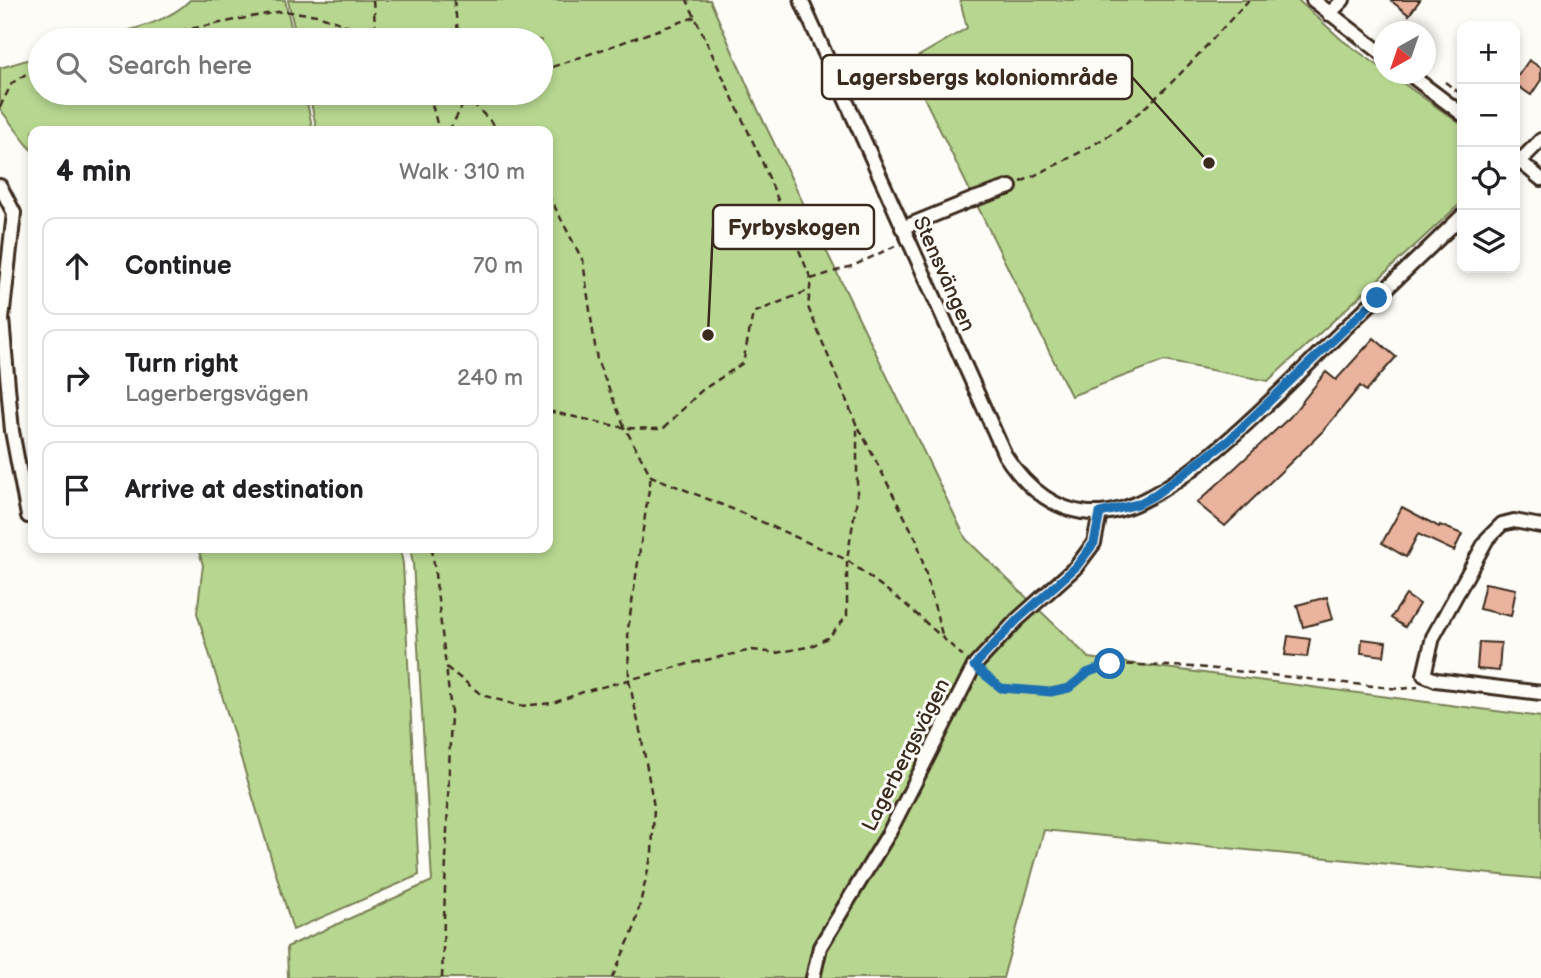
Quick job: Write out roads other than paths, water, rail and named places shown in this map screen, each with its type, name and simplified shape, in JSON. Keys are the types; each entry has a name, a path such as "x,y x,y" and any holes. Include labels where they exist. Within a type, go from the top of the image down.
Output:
{"street":[{"name":"Stensvängen","path":"801,0 1000,445 1018,476 1039,494 1065,508 1100,513"},
{"path":"1313,0 1373,47"},
{"path":"1329,14 1343,0"},
{"path":"1422,84 1457,110"},
{"path":"1520,158 1541,140"},
{"path":"1520,164 1541,179"},
{"path":"0,186 14,214 2,319 12,432 28,516"},
{"path":"902,228 1010,187"},
{"path":"1100,513 1130,507 1153,496 1228,441 1457,221"},
{"name":"Lagerbergsvägen","path":"813,978 820,947 889,833 974,666 1017,620 1076,567 1094,543 1100,513"},
{"path":"1541,526 1514,521 1502,524 1487,539 1433,637 1424,676 1436,681 1541,693"}],"place":[{"name":"Lagersbergs koloniområde","path":"1209,163"},
{"name":"Fyrbyskogen","path":"708,335"}]}
